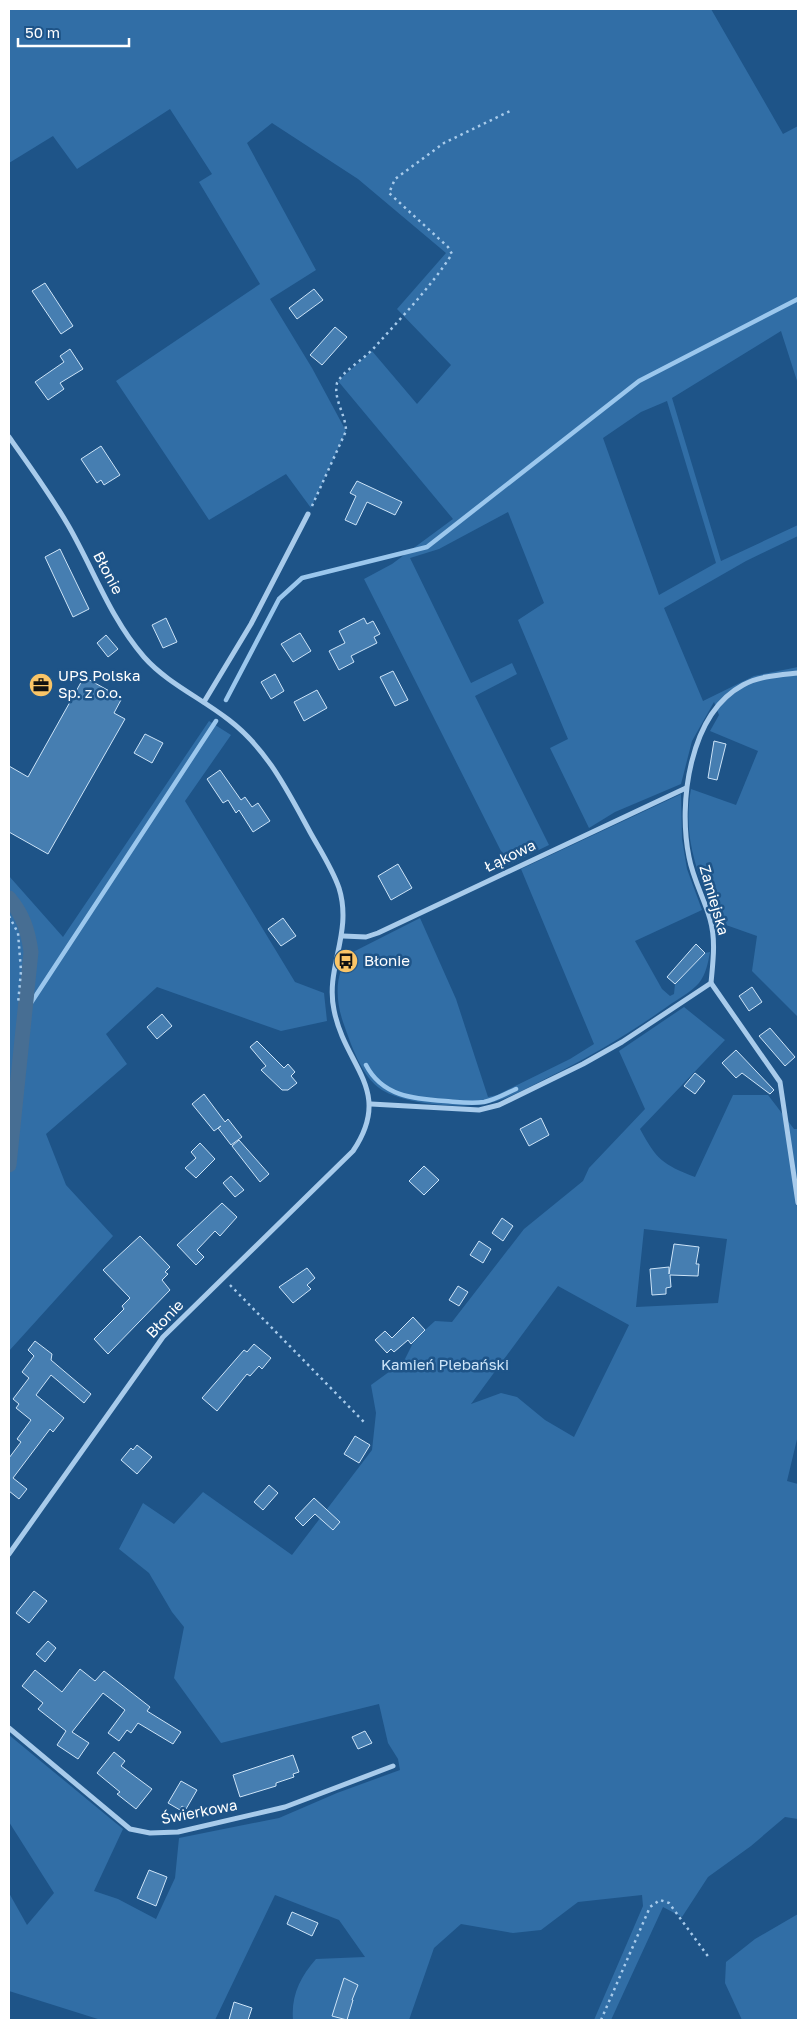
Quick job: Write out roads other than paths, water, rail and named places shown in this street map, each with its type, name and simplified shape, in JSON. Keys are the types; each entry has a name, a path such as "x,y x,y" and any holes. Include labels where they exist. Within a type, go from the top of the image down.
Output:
{"street":[{"name":"Błonie","path":"9,437 68,525 115,614 144,657 164,676 204,702 247,735 280,778 338,887 343,902 343,936 332,985 334,1011 371,1104 366,1129 353,1151 162,1338 9,1554"},
{"path":"204,702 251,624 308,514"},
{"name":"Zamiejska","path":"711,983 714,962 713,935 710,919 689,859 685,821 686,788 700,738 725,698 749,682 798,672"},
{"name":"Łąkowa","path":"343,936 366,936 378,933 686,788"},
{"path":"371,1104 479,1110 500,1106 622,1042 711,983 780,1082 798,1204"},
{"name":"Świerkowa","path":"9,1728 130,1829 150,1833 178,1832 285,1807 393,1766"}],"waterway":[{"path":"226,700 279,599 302,578 427,547 639,381 798,299"},
{"path":"25,1012 216,721"},
{"path":"9,898 24,923 31,952 9,1165"},
{"path":"366,1065 373,1075 390,1089 400,1094 421,1099 479,1103 492,1100 516,1089"}],"place":[{"name":"UPS Polska Sp. z o.o.","path":"41,685"},
{"name":"Błonie","path":"346,961"}],"park label":[{"name":"Kamień Plebański","path":"445,1365"}]}
